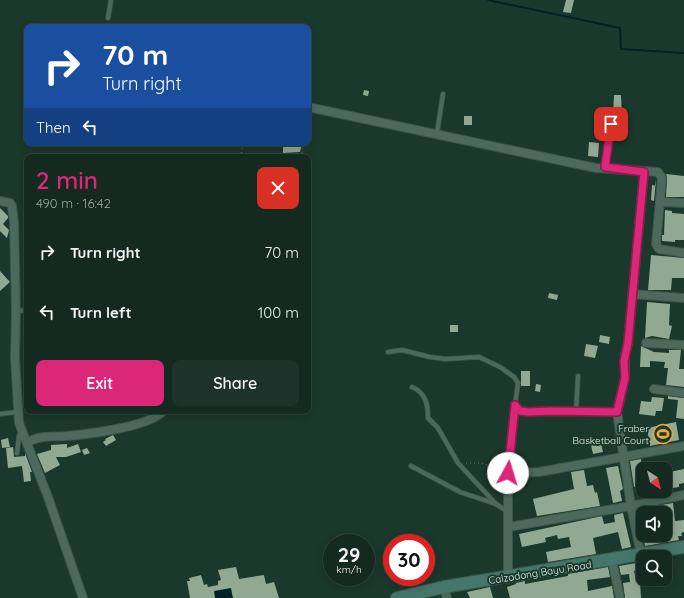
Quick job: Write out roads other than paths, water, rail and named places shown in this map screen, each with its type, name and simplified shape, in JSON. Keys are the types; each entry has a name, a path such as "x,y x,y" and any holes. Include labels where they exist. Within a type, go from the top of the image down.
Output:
{"street":[{"path":"311,108 437,133 596,168 605,167 644,172 654,171 662,175 656,244 659,249 684,253"},
{"path":"640,550 631,506 617,412 625,378 625,355 628,343 644,172"},
{"path":"0,201 10,203 12,206 16,311 15,344 17,412 83,598"},
{"path":"660,203 684,203"},
{"path":"632,294 684,298"},
{"path":"646,343 684,345"},
{"path":"654,389 684,393"},
{"path":"515,405 520,411 528,412 617,412"},
{"path":"508,577 508,473 515,405"},
{"path":"28,442 39,438 92,434 131,426 149,420 158,414"},
{"path":"508,473 539,472 684,446"},
{"path":"508,527 631,506 684,495"},
{"name":"Calzadang Bayu Road","path":"668,550 684,547"},
{"name":"Calzadang Bayu Road","path":"397,598 446,593 508,577 636,556"},
{"path":"612,560 620,598"}],"lane":[{"path":"108,18 111,0"},
{"path":"437,133 443,94"},
{"path":"605,167 611,124"},
{"path":"16,311 24,310"},
{"path":"388,352 410,351 430,357 445,359 479,357 514,377 518,383 515,405"},
{"path":"576,412 578,376"},
{"path":"412,387 422,394 428,406 428,418 438,428 458,463 496,504 508,512"},
{"path":"0,414 17,412"},
{"path":"17,453 19,436 24,432"},
{"path":"411,466 460,492 496,504"}],"water":[{"path":"230,588 233,598 216,598 213,596 212,592"}],"waterway":[{"path":"488,0 620,28 621,49 684,53"}],"place":[{"name":"Fraber Basketball Court","path":"663,434"}]}
